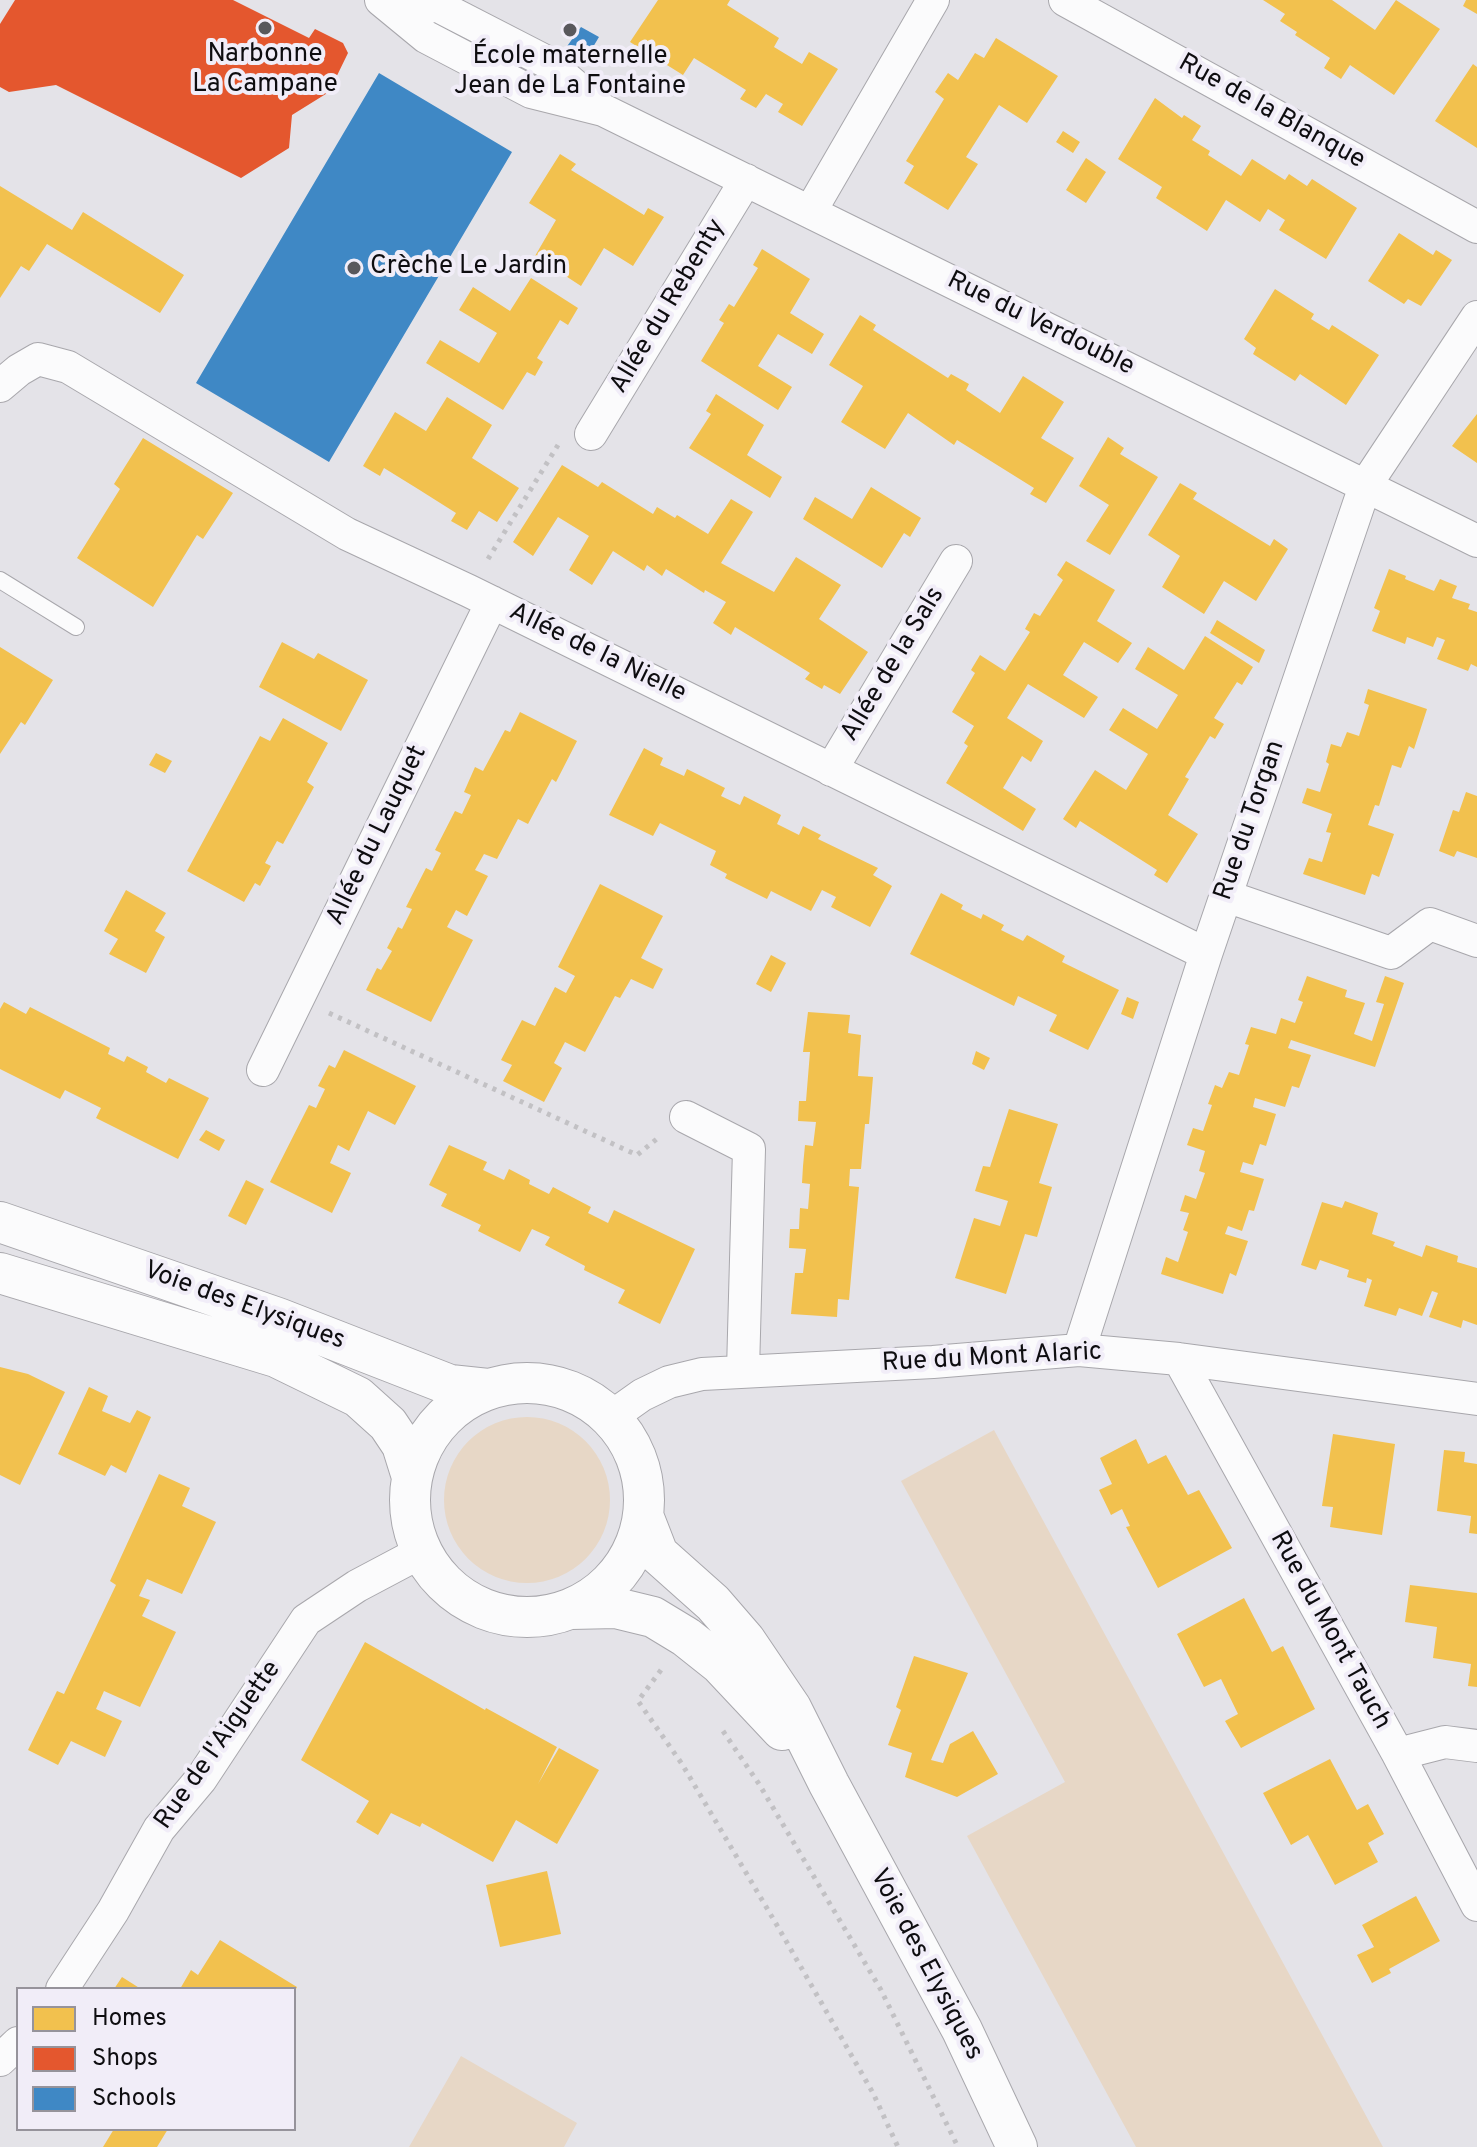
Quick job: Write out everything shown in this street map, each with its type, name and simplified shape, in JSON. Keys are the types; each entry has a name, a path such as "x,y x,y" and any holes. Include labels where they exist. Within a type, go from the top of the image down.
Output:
{"street":[{"name":"Rue du Verdouble","path":"381,0 426,37 531,92 603,110 1477,541"},
{"name":"Rue du Verdouble","path":"390,0 440,7 547,62 603,110"},
{"path":"810,212 933,0"},
{"name":"Rue de la Blanque","path":"1065,0 1477,227"},
{"name":"Allée du Rebenty","path":"591,434 746,180"},
{"name":"Rue du Torgan","path":"1079,1350 1206,954 1365,486 1477,317"},
{"name":"Allée de la Nielle","path":"0,386 38,359 68,367 347,534 480,596 1206,954"},
{"name":"Allée de la Sals","path":"831,770 956,561"},
{"name":"Allée du Lauquet","path":"263,1070 299,999 480,596"},
{"path":"1226,896 1391,953 1430,924 1477,941"},
{"path":"686,1117 749,1149 743,1370"},
{"name":"Voie des Elysiques","path":"0,1222 278,1318 450,1385 488,1389"},
{"name":"Voie des Elysiques","path":"0,1273 276,1357 344,1390 358,1397 388,1424 402,1445 412,1477"},
{"name":"Rue du Mont Alaric","path":"611,1417 642,1395 669,1382 702,1374 933,1362 1079,1350 1179,1359 1477,1399"},
{"name":"Rue du Mont Tauch","path":"1179,1359 1398,1754 1477,1905"},
{"path":"515,1383 552,1385 584,1397 611,1417 627,1438 640,1466 644,1490 644,1518 636,1546 620,1573 602,1591 571,1609 532,1618 498,1614 450,1588 430,1565 410,1511 412,1477 422,1447 447,1414 465,1400 488,1389 515,1383"},
{"name":"Voie des Elysiques","path":"644,1518 658,1554 713,1603 753,1652 791,1708 962,2030 1017,2147"},
{"name":"Rue de l'Aiguette","path":"63,1987 113,1911 159,1829 201,1779 306,1620 357,1586 423,1551"},
{"name":"Voie des Elysiques","path":"571,1609 616,1608 653,1617 686,1637 720,1664 829,1784"},
{"path":"1398,1754 1445,1742 1477,1746"},
{"path":"0,2060 16,2045"}],"lane":[{"path":"0,580 76,627"}],"path":[{"path":"480,596 570,424 591,434"},
{"path":"299,999 637,1155 686,1117"},
{"path":"686,1637 638,1701 682,1764 778,1927 873,2093 898,2147"},
{"path":"715,1719 759,1784 881,1990 958,2147"}],"shaded area":[{"path":"527,1417 559,1423 586,1441 604,1468 610,1500 604,1532 586,1559 559,1577 527,1583 495,1577 468,1559 450,1532 444,1500 450,1468 468,1441 495,1423"},
{"path":"994,1430 1383,2147 1136,2147 967,1836 1065,1782 901,1481"},
{"path":"461,2056 577,2123 564,2147 409,2147"}],"building: Homes":[{"path":"658,0 730,0 727,5 779,38 774,47 802,64 809,52 838,69 802,126 778,112 783,104 766,94 756,108 740,99 746,90 694,58 683,75 630,42"},
{"path":"1263,0 1332,0 1375,30 1396,0 1440,29 1394,95 1350,65 1341,79 1324,68 1330,58 1295,35 1297,32 1280,21 1285,14"},
{"path":"1466,0 1477,0 1477,14 1463,6"},
{"path":"996,38 1058,76 1027,123 999,105 966,157 978,164 948,210 904,183 914,166 906,161 944,99 935,92 948,73 958,80 975,53 984,58"},
{"path":"1473,64 1477,67 1477,148 1435,121"},
{"path":"1155,98 1182,118 1184,115 1201,126 1192,140 1210,151 1208,155 1241,176 1252,159 1285,180 1289,174 1307,186 1312,179 1357,208 1326,259 1279,230 1285,220 1268,209 1260,222 1226,200 1207,231 1156,198 1162,187 1118,159"},
{"path":"1063,131 1080,142 1073,153 1056,142"},
{"path":"560,154 576,164 571,170 644,215 648,208 664,217 633,266 604,248 581,286 535,256 556,220 529,203"},
{"path":"1086,158 1106,172 1086,203 1066,190"},
{"path":"0,186 72,230 83,212 184,275 160,313 47,244 29,271 21,266 0,298"},
{"path":"1399,233 1433,255 1436,250 1452,260 1421,306 1408,299 1404,304 1368,281"},
{"path":"762,249 810,279 790,313 824,334 812,354 778,334 758,366 792,387 778,410 701,361 724,323 719,320 729,304 734,307 758,268 753,265"},
{"path":"531,278 578,308 568,325 560,320 537,358 543,362 535,376 527,372 503,410 426,363 440,340 479,363 497,333 459,310 473,287 510,311"},
{"path":"1275,289 1314,314 1311,319 1329,330 1332,325 1379,355 1346,405 1300,374 1295,381 1253,354 1256,348 1244,339"},
{"path":"860,315 876,325 873,330 948,378 951,374 969,384 966,390 1000,413 1023,376 1064,402 1041,438 1074,458 1046,503 1030,494 1034,488 957,440 954,445 908,413 885,449 841,422 863,386 829,365"},
{"path":"716,394 764,425 747,455 782,477 770,498 689,448 711,414 706,411"},
{"path":"447,397 492,425 472,458 519,488 497,522 479,511 467,530 451,521 456,513 384,468 380,476 363,466 395,412 426,431"},
{"path":"1477,414 1477,463 1452,446"},
{"path":"1108,437 1124,448 1120,454 1158,477 1110,555 1086,541 1109,505 1079,486"},
{"path":"143,438 233,493 203,539 197,535 153,607 77,558 120,489 114,484"},
{"path":"562,465 598,487 602,482 653,514 657,507 708,534 731,499 753,512 721,563 774,592 796,557 841,585 819,619 868,652 840,694 824,685 822,689 805,679 810,673 735,627 731,635 713,623 726,602 705,590 704,593 666,569 662,576 647,565 644,571 613,551 592,585 569,570 589,536 558,517 533,556 513,542"},
{"path":"1180,483 1197,493 1193,499 1270,546 1274,539 1288,549 1256,601 1224,581 1204,614 1162,587 1180,556 1148,535"},
{"path":"871,487 921,518 910,537 904,533 882,568 803,519 815,497 852,519"},
{"path":"1066,561 1115,590 1097,621 1132,643 1118,663 1084,642 1063,675 1098,697 1084,718 1028,684 1007,718 1043,741 1031,762 1022,756 1003,788 1036,809 1023,831 946,783 968,746 964,743 974,726 952,712 975,673 971,670 980,655 1005,671 1030,632 1025,629 1034,613 1040,616 1063,580 1057,575"},
{"path":"1389,569 1434,591 1440,579 1457,586 1452,598 1470,604 1468,609 1477,612 1477,667 1471,664 1468,671 1437,659 1445,640 1437,637 1433,647 1407,637 1405,644 1372,631 1380,611 1374,608"},
{"path":"1217,620 1265,650 1259,663 1210,633"},
{"path":"1205,636 1253,667 1242,685 1237,682 1214,718 1224,724 1215,739 1210,736 1185,777 1189,779 1168,815 1198,834 1167,883 1154,875 1157,870 1080,821 1076,828 1063,819 1095,770 1126,790 1148,754 1109,730 1123,708 1157,729 1178,695 1135,669 1148,647 1184,670"},
{"path":"282,642 314,659 318,653 368,680 341,731 259,687"},
{"path":"0,647 53,680 25,725 21,722 0,754"},
{"path":"1368,689 1427,709 1414,749 1409,746 1401,768 1392,765 1379,806 1375,805 1368,825 1394,834 1379,877 1372,874 1365,895 1303,874 1309,858 1322,862 1331,833 1326,832 1332,814 1302,803 1307,788 1320,792 1329,764 1326,762 1331,744 1341,747 1347,732 1359,736 1369,705 1364,703"},
{"path":"520,712 577,741 556,782 552,779 528,824 518,819 497,859 484,854 475,870 488,876 467,916 456,910 447,927 473,940 431,1022 366,990 377,968 381,970 392,951 387,948 412,909 406,907 426,868 432,871 441,853 435,850 455,811 462,814 471,795 464,792 475,767 483,771 505,730 510,732"},
{"path":"283,718 328,743 307,782 314,787 283,844 277,841 265,863 271,866 260,886 255,883 244,902 187,871 260,736 270,741"},
{"path":"644,748 663,758 660,765 684,776 687,769 725,788 721,796 740,805 744,796 781,815 777,824 799,835 803,826 821,835 818,839 878,868 873,875 892,886 870,927 831,907 836,897 822,890 811,911 771,891 767,899 725,878 727,874 710,865 716,851 660,823 653,836 609,815"},
{"path":"156,753 172,761 165,773 149,765"},
{"path":"1466,792 1477,796 1477,858 1457,851 1454,857 1439,851 1453,810 1459,812"},
{"path":"600,884 663,916 641,958 663,969 653,989 631,979 620,998 615,996 585,1052 565,1042 554,1063 562,1068 544,1102 503,1081 512,1065 501,1060 522,1020 535,1026 555,987 566,993 575,976 558,967"},
{"path":"126,890 166,913 155,931 165,937 146,973 109,954 118,939 104,931"},
{"path":"941,893 963,905 961,909 981,919 983,914 1004,925 1001,930 1023,941 1027,935 1065,956 1062,962 1119,990 1088,1050 1049,1031 1057,1015 1018,996 1014,1006 910,954"},
{"path":"771,955 786,963 771,992 756,984"},
{"path":"1307,976 1347,990 1345,997 1365,1003 1354,1034 1372,1041 1384,1004 1376,1002 1385,976 1404,983 1375,1067 1291,1040 1288,1048 1311,1055 1299,1088 1292,1086 1285,1107 1255,1098 1253,1107 1276,1114 1266,1146 1260,1144 1253,1165 1243,1162 1240,1172 1264,1179 1254,1211 1249,1210 1242,1231 1228,1226 1225,1234 1248,1241 1236,1276 1230,1273 1223,1294 1161,1274 1166,1257 1178,1262 1188,1232 1183,1230 1189,1213 1180,1211 1185,1195 1196,1199 1205,1173 1199,1171 1205,1151 1187,1145 1193,1128 1203,1131 1215,1085 1222,1088 1229,1072 1239,1075 1249,1045 1245,1044 1251,1027 1276,1034 1281,1018 1295,1023 1303,1002 1298,1000"},
{"path":"1127,997 1139,1002 1133,1019 1121,1014"},
{"path":"4,1002 26,1014 30,1007 110,1048 108,1054 124,1062 127,1056 148,1067 146,1072 166,1083 169,1078 209,1098 178,1159 96,1118 101,1108 65,1090 60,1099 0,1069 0,1009"},
{"path":"808,1012 850,1015 848,1033 861,1035 858,1076 873,1077 861,1169 850,1169 849,1186 859,1187 849,1300 838,1299 837,1317 791,1314 795,1273 803,1273 806,1249 789,1248 790,1229 799,1229 800,1208 808,1209 810,1184 802,1183 803,1166 805,1145 813,1146 816,1122 798,1121 799,1101 806,1101 810,1052 803,1052"},
{"path":"344,1050 416,1086 395,1125 368,1111 349,1151 338,1145 330,1163 351,1173 332,1213 270,1182 309,1105 316,1108 325,1089 318,1086 329,1065 335,1068"},
{"path":"976,1051 990,1058 984,1070 972,1064"},
{"path":"1009,1109 1058,1124 1039,1183 1052,1187 1037,1237 1025,1234 1006,1294 955,1278 974,1218 1000,1226 1008,1201 975,1191 983,1166 990,1167"},
{"path":"206,1130 225,1140 219,1151 199,1140"},
{"path":"449,1145 487,1162 483,1170 504,1180 509,1169 549,1194 553,1187 591,1207 588,1213 608,1223 614,1210 695,1249 660,1324 618,1303 625,1290 584,1270 585,1266 545,1245 550,1237 532,1229 520,1252 478,1231 481,1225 441,1206 447,1194 429,1185"},
{"path":"246,1180 264,1189 246,1225 228,1216"},
{"path":"1345,1201 1378,1213 1372,1234 1395,1242 1393,1246 1422,1257 1426,1245 1458,1256 1457,1262 1477,1268 1477,1325 1463,1320 1461,1328 1429,1317 1438,1293 1432,1291 1422,1316 1399,1308 1396,1316 1364,1306 1372,1280 1367,1278 1366,1283 1347,1277 1349,1270 1320,1260 1316,1270 1301,1265 1322,1202 1342,1208"},
{"path":"0,1367 28,1374 65,1392 20,1485 0,1475"},
{"path":"89,1387 108,1396 102,1411 130,1423 137,1410 151,1417 126,1473 111,1465 105,1476 58,1454"},
{"path":"1333,1434 1395,1444 1382,1535 1330,1527 1333,1507 1322,1506"},
{"path":"1136,1439 1148,1464 1166,1455 1188,1495 1199,1490 1232,1548 1158,1588 1126,1527 1130,1526 1122,1509 1111,1515 1099,1490 1112,1484 1100,1458"},
{"path":"1444,1450 1465,1452 1464,1462 1477,1464 1477,1534 1469,1533 1471,1516 1437,1511"},
{"path":"159,1474 190,1488 182,1506 216,1522 182,1594 147,1579 139,1596 150,1600 142,1616 176,1632 140,1707 104,1691 96,1709 122,1721 105,1757 71,1741 58,1765 28,1750 57,1691 64,1694 116,1585 110,1581"},
{"path":"1410,1585 1477,1593 1477,1687 1468,1686 1471,1664 1433,1658 1437,1627 1405,1622"},
{"path":"1244,1598 1272,1652 1283,1646 1315,1709 1241,1748 1225,1721 1238,1714 1221,1679 1204,1687 1177,1634"},
{"path":"365,1642 557,1747 538,1784 559,1748 599,1770 557,1844 516,1820 493,1862 422,1823 420,1827 391,1813 378,1835 356,1822 369,1801 301,1760"},
{"path":"914,1656 968,1673 931,1760 943,1763 950,1744 973,1731 998,1774 957,1797 905,1777 912,1753 888,1745 901,1710 896,1707"},
{"path":"1330,1759 1357,1810 1368,1804 1384,1834 1368,1843 1378,1862 1335,1885 1308,1835 1291,1845 1263,1793"},
{"path":"547,1871 561,1934 500,1947 486,1885"},
{"path":"1416,1896 1440,1941 1389,1969 1391,1973 1372,1983 1357,1955 1374,1947 1362,1925"},
{"path":"220,1940 297,1987 181,1987 191,1970 198,1975"},
{"path":"122,1977 138,1987 115,1987"},
{"path":"113,2131 167,2131 157,2147 103,2147"}],"building: Shops":[{"path":"15,0 233,0 309,38 315,29 343,43 348,53 329,92 292,115 289,148 241,178 56,85 9,92 0,87 0,24"}],"building: Schools":[{"path":"581,27 599,37 584,62 565,49"},
{"name":"Crèche Le Jardin","path":"379,73 512,152 329,462 196,383"}],"place":[{"name":"Narbonne La Campane","path":"265,28"},
{"name":"École maternelle Jean de La Fontaine","path":"570,30"},
{"name":"Crèche Le Jardin","path":"354,268"}]}
